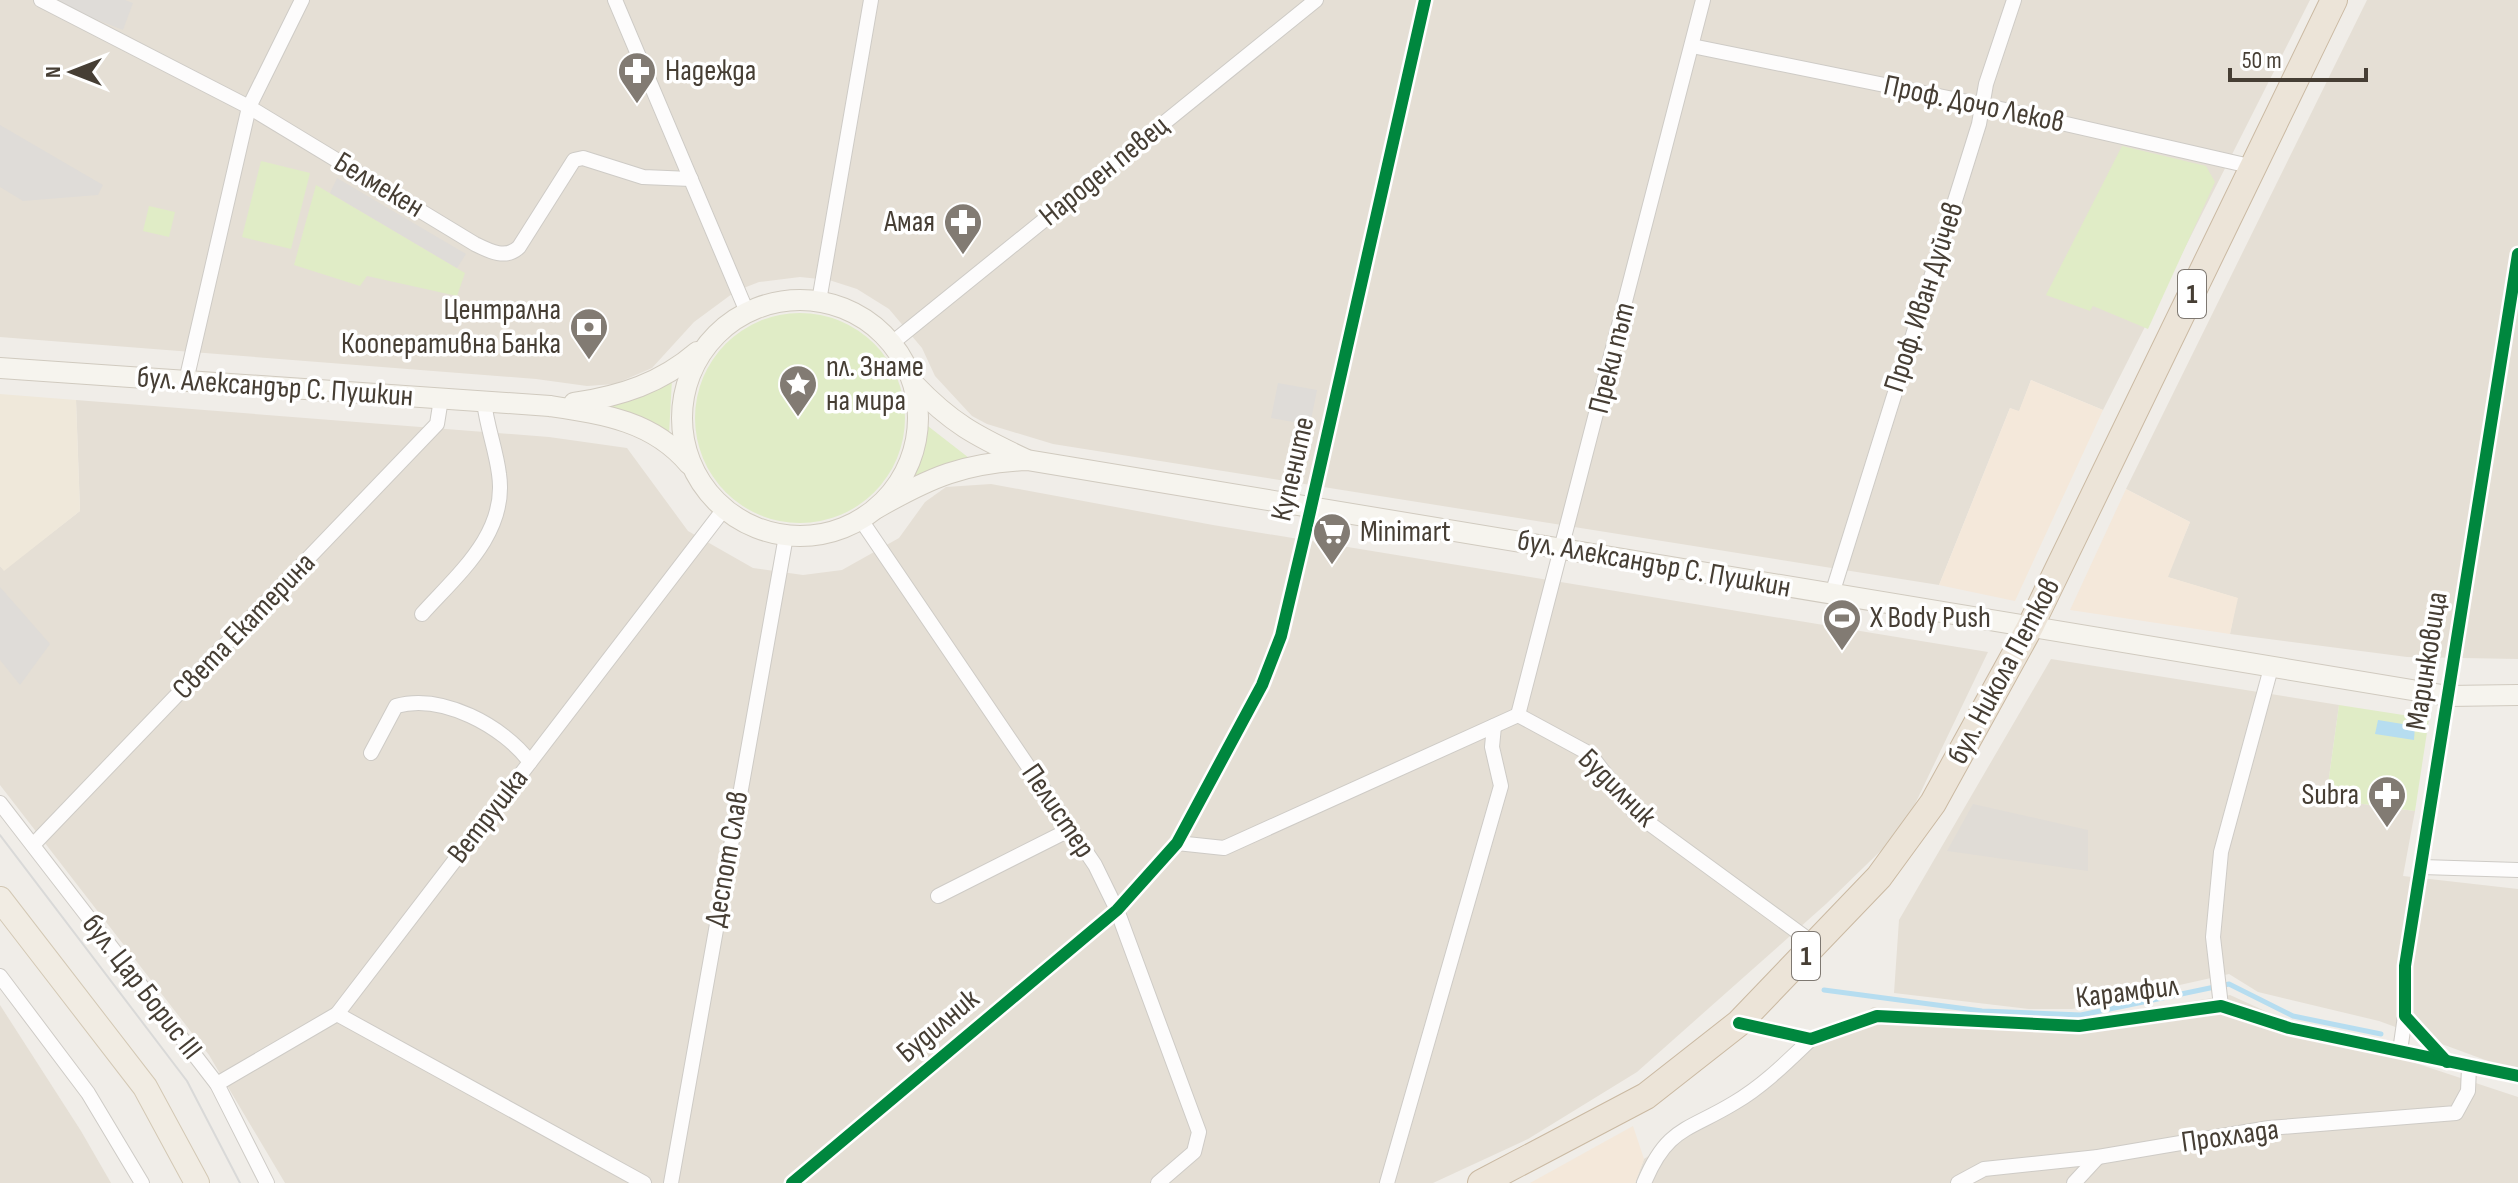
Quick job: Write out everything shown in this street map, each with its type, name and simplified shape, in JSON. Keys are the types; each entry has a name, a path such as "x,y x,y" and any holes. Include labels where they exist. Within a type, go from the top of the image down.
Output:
{"highway":[{"name":"бул. Никола Петков","path":"1481,1183 1646,1096 1739,1023 1817,946 1879,877 1933,803 2030,627 2334,0"}],"main road":[{"path":"783,300 819,301 859,315 892,343 914,384 918,423 915,448 902,479 869,514 825,534 786,536 753,527 724,509 694,470 684,440 682,408 691,373 709,341 747,312 783,300"},
{"name":"бул. Александър С. Пушкин","path":"550,406 608,398 646,385 668,375 709,341"},
{"name":"бул. Александър С. Пушкин","path":"0,368 550,406 609,415 641,427 675,448 694,470"},
{"name":"бул. Александър С. Пушкин","path":"914,384 944,416 966,431 1027,460"},
{"name":"бул. Александър С. Пушкин","path":"869,514 944,474 982,462 1027,460 2448,696 2518,695"},
{"name":"бул. Цар Борис III","path":"0,899 145,1087 197,1183"}],"street":[{"name":"Белмекен","path":"41,0 249,107 475,244 501,254 514,252 519,247 574,160 583,158 643,177 691,179"},
{"path":"186,381 249,107 302,0"},
{"path":"615,0 747,312"},
{"path":"819,301 871,0"},
{"name":"Народен певец","path":"892,343 1316,0"},
{"name":"Купените","path":"1117,910 1177,843 1262,685 1281,636 1425,0"},
{"name":"Преки път","path":"1518,715 1703,0"},
{"name":"Проф. Иван Дуйчев","path":"1832,594 2014,0"},
{"name":"Проф. Дочо Леков","path":"1692,46 1983,105 2254,167"},
{"name":"Маринковица","path":"2400,1051 2405,1016 2405,966 2518,254"},
{"name":"Света Екатерина","path":"33,845 437,424 441,399"},
{"path":"422,614 486,541 501,500 499,474 484,402"},
{"name":"Ветрушка","path":"217,1084 337,1014 724,509"},
{"name":"Пелистер","path":"869,514 1095,865 1117,910 1199,1132 1194,1152 1158,1183"},
{"name":"Деспот Слав","path":"671,1183 774,585 786,536"},
{"path":"2221,1006 2213,937 2221,852 2271,668"},
{"path":"371,753 396,706 427,705 483,722 521,750 530,762"},
{"path":"1177,843 1224,848 1518,715"},
{"name":"Будилник","path":"1518,715 1590,754 1635,813 1817,946"},
{"path":"1387,1183 1501,786 1492,747 1494,726"},
{"name":"бул. Цар Борис III","path":"0,803 217,1084 267,1183"},
{"path":"938,896 1071,829"},
{"path":"2422,867 2518,870"},
{"name":"Будилник","path":"792,1183 1117,910"},
{"path":"0,976 88,1093 142,1183"},
{"name":"Карамфил","path":"1811,1039 1877,1016 2079,1026 2221,1006 2289,1028 2518,1076"},
{"path":"337,1014 644,1183"},
{"path":"2405,1016 2447,1062"},
{"path":"1739,1023 1811,1039"},
{"path":"1644,1183 1655,1156 1680,1129 1734,1103 1780,1069 1811,1039"},
{"name":"Прохлада","path":"1958,1183 1984,1169 2098,1157 2269,1128 2456,1113 2468,1091 2469,1067"},
{"path":"2074,1183 2098,1157"}],"shaded area":[{"path":"0,0 2310,0 2103,410 2031,380 2019,412 2010,408 1939,585 1053,444 987,424 972,416 935,376 922,348 889,309 857,289 829,280 800,277 759,282 736,291 694,322 652,368 615,384 587,386 536,379 0,337"},
{"path":"55,0 125,0 133,3 123,30 54,3"},
{"path":"2367,0 2518,0 2518,659 2407,657 2230,634 2237,598 2167,577 2190,522 2126,489"},
{"path":"0,125 103,185 98,195 23,201 0,187"},
{"path":"337,178 466,254 457,268 330,193"},
{"path":"2031,380 2103,410 2015,601 1939,585 2010,408 2019,411"},
{"path":"1278,383 1317,390 1310,425 1271,418"},
{"path":"0,394 76,400 80,511 4,571 0,566"},
{"path":"76,400 549,437 627,448 688,531 753,568 803,575 842,570 899,538 925,502 946,487 991,484 1213,525 1988,652 1903,829 1826,904 1637,1072 1528,1139 1433,1183 285,1183 209,1055 0,785 0,566 4,570 80,511"},
{"path":"2126,489 2190,522 2168,577 2238,598 2230,634 2070,610"},
{"path":"0,587 50,644 20,685 0,660"},
{"path":"2051,659 2339,705 2326,799 2415,811 2403,876 2518,889 2518,1072 2379,1021 2258,992 2229,974 2072,1009 2029,1009 1894,993 1899,920"},
{"path":"1973,804 2088,830 2088,871 1947,851"},
{"path":"2230,995 2285,1020 2518,1097 2518,1183 1635,1183 1644,1159 1873,1007 2072,1021"},
{"path":"0,1005 81,1131 111,1183 0,1183"},
{"path":"1633,1126 1644,1159 1635,1183 1530,1183"}],"green space":[{"path":"2122,146 2206,166 2215,182 2148,329 2093,306 2090,311 2046,295"},
{"path":"261,161 310,173 291,249 242,237"},
{"path":"316,185 465,273 457,296 367,276 360,286 294,265"},
{"path":"149,206 175,212 169,237 143,231"},
{"path":"800,313 840,321 874,344 897,378 905,418 897,458 874,492 840,515 800,523 760,515 726,492 703,458 695,418 703,378 726,344 760,321"},
{"path":"672,379 669,435 639,417 611,407"},
{"path":"924,423 969,458 910,482 922,456"},
{"path":"2339,705 2429,719 2415,811 2326,799"}],"water":[{"path":"2378,720 2415,726 2414,740 2375,734"}],"waterway":[{"path":"1824,990 1982,1011 2081,1015 2229,984 2293,1016 2381,1034"}],"tram line":[{"path":"0,835 187,1081 240,1183"}],"cycle path":[{"path":"792,1183 1117,910 1177,843 1262,685 1281,636 1425,0"},
{"path":"2447,1062 2405,1016 2405,966 2518,254"},
{"path":"1739,1023 1811,1039 1877,1016 2079,1026 2221,1006 2289,1028 2518,1076"}],"place":[{"name":"Надежда","path":"637,105"},
{"name":"Амая","path":"963,256"},
{"name":"Централна Кооперативна Банка","path":"589,361"},
{"name":"пл. Знаме на мира","path":"798,418"},
{"name":"Minimart","path":"1332,566"},
{"name":"X Body Push","path":"1842,652"},
{"name":"Subra","path":"2387,829"}]}
